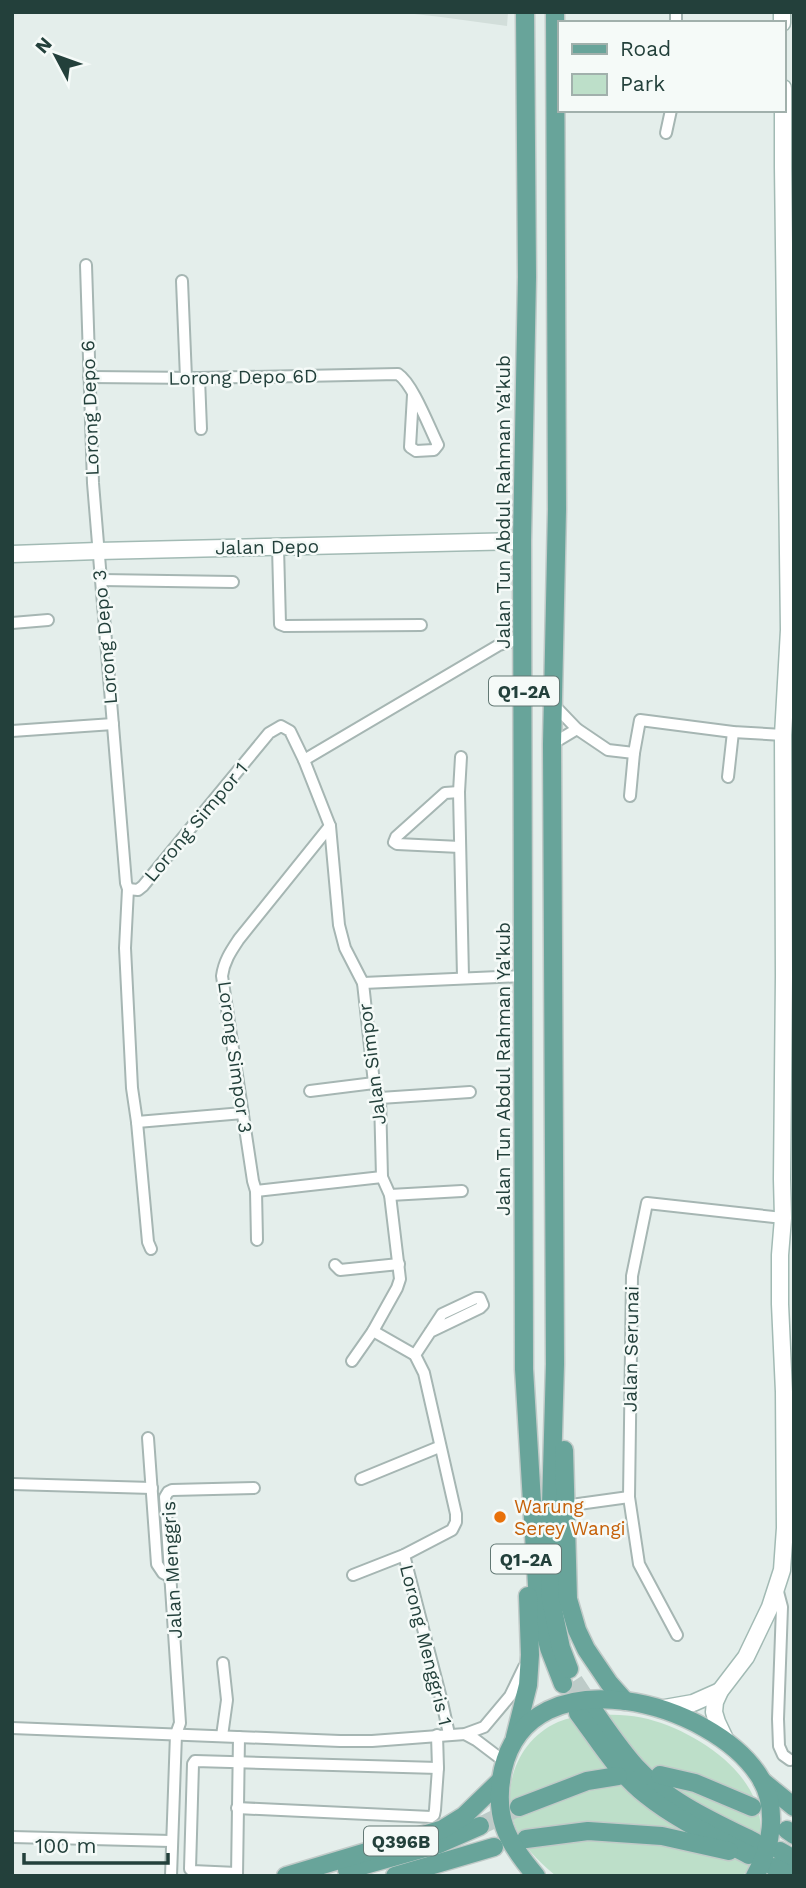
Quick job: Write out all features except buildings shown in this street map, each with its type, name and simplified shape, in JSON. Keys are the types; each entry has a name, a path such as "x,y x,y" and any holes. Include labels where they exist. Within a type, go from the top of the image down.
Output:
{"main road":[{"path":"524,17 538,25 545,21 548,12"},
{"path":"524,1369 538,1602 549,1648 568,1682 551,1600 550,1542 555,1364 552,744 557,509 555,12"},
{"name":"Jalan Tun Abdul Rahman Ya'kub","path":"524,17 527,277 522,541 524,1369"},
{"path":"727,1743 714,1712 715,1702 755,1641 778,1588 782,1570 785,1528 784,1430 790,1408 780,1304 788,1110 784,976 789,647 789,113"},
{"name":"Jalan Depo","path":"12,555 522,541"},
{"path":"555,1364 563,1387 568,1599 586,1649 625,1701"},
{"name":"Q1-2A","path":"508,1754 528,1685 530,1655 517,1398 524,1369"},
{"path":"659,1709 693,1703 720,1691"},
{"path":"536,1876 508,1838 500,1816 501,1780 508,1754 526,1726 559,1705 583,1701 625,1701 696,1722 727,1743 762,1781 794,1807"},
{"path":"526,1839 588,1831 662,1836 752,1849 688,1822 646,1795 621,1771 586,1712"},
{"path":"660,1775 695,1783 752,1807"},
{"path":"519,1807 587,1781 618,1776"},
{"name":"Q396B","path":"286,1876 443,1829 464,1816 501,1780"},
{"path":"755,1876 768,1848 772,1823 771,1809 762,1781"},
{"path":"327,1876 439,1844 480,1826"},
{"path":"395,1876 494,1847"},
{"path":"783,1859 791,1876"}],"street":[{"path":"666,134 671,112"},
{"name":"Lorong Depo 6","path":"86,265 98,551"},
{"path":"182,281 186,378"},
{"name":"Lorong Depo 6D","path":"89,377 199,379 398,373 404,378 413,395"},
{"path":"199,379 201,429"},
{"path":"413,395 438,444 434,450 416,451 411,447 413,395"},
{"path":"278,547 280,624 421,625"},
{"name":"Lorong Depo 3","path":"98,551 113,724"},
{"path":"102,580 233,582"},
{"path":"12,622 48,620"},
{"path":"304,760 499,645 523,638"},
{"path":"553,704 577,729 608,750 634,752"},
{"path":"630,796 640,720 733,732 787,727"},
{"path":"12,731 113,724"},
{"name":"Lorong Simpor 1","path":"113,724 128,889 138,890 269,733 281,726 290,732"},
{"path":"552,744 577,729"},
{"name":"Jalan Simpor","path":"290,732 330,826 339,925 345,948 363,984 374,1083 380,1098 382,1177 390,1195 399,1264 400,1279 397,1288 373,1331 352,1361"},
{"path":"728,777 733,732"},
{"path":"461,757 459,792 463,978"},
{"path":"459,792 445,793 396,837 394,842 460,847"},
{"name":"Lorong Simpor 3","path":"257,1240 256,1191 222,976 223,966 239,939 330,826"},
{"path":"128,889 125,948 132,1088 148,1242 151,1248"},
{"path":"363,984 524,976"},
{"path":"310,1091 374,1083"},
{"path":"380,1098 470,1092"},
{"path":"137,1122 243,1114"},
{"path":"256,1191 382,1177"},
{"path":"390,1195 462,1191"},
{"name":"Jalan Serunai","path":"677,1635 639,1564 629,1497 632,1276 647,1203 783,1218"},
{"path":"335,1265 340,1270 399,1264"},
{"path":"373,1331 415,1356 429,1332"},
{"name":"Lorong Menggris 1","path":"353,1576 404,1555 452,1530 456,1522 424,1373 415,1356"},
{"path":"148,1438 157,1564 163,1573 171,1577"},
{"path":"361,1479 439,1447"},
{"path":"12,1484 152,1489"},
{"name":"Jalan Menggris","path":"171,1876 176,1734 180,1723 165,1497 172,1490 254,1488"},
{"path":"564,1506 629,1497"},
{"name":"Lorong Menggris 1","path":"237,1808 431,1817 434,1815 443,1735 442,1702 404,1555"},
{"path":"778,1588 782,1607 779,1746 783,1755 790,1760"},
{"path":"12,1728 372,1741 465,1734 484,1727 516,1685 530,1655"},
{"path":"222,1737 227,1700 223,1664"},
{"path":"465,1734 508,1754"},
{"path":"239,1737 238,1762 237,1808 237,1874 192,1871 193,1764 197,1760 238,1762 438,1768"},
{"path":"12,1837 171,1841"}],"shaded area":[{"path":"397,12 508,12 507,26"}],"green space":[{"path":"590,1714 641,1717 674,1728 722,1757 741,1776 754,1799 760,1823 757,1849 743,1876 556,1876 536,1857 523,1842 513,1820 510,1804 514,1771 531,1742 543,1731 558,1722"}],"tunnel":[{"path":"574,1681 593,1710"},
{"path":"480,1826 519,1807"}],"place":[{"name":"Warung Serey Wangi","path":"500,1517"}]}
